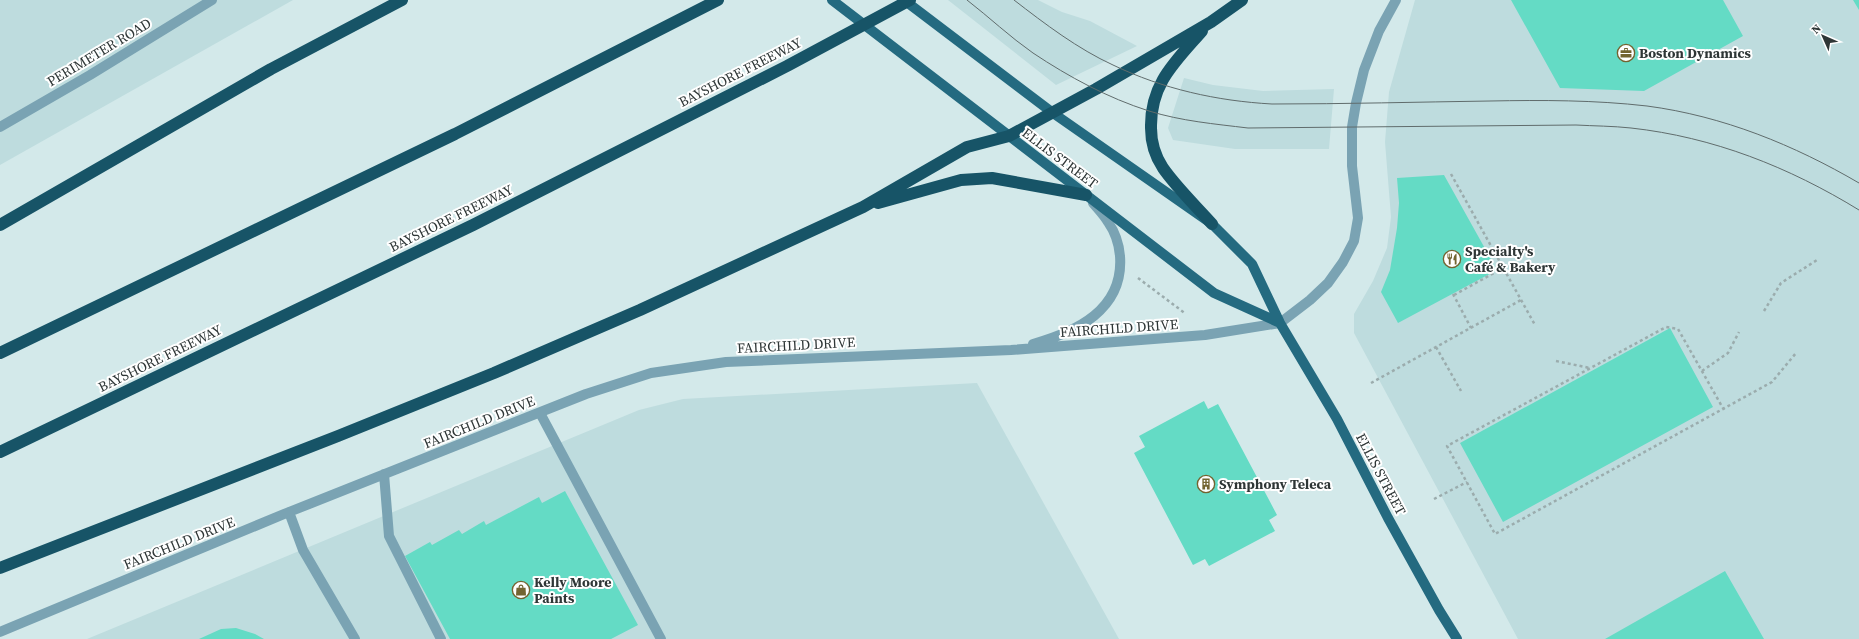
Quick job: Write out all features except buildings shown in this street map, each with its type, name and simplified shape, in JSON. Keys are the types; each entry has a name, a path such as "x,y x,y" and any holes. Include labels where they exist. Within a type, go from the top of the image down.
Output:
{"highway":[{"path":"0,225 271,69 402,0"},
{"path":"0,353 455,134 718,0"},
{"name":"BAYSHORE FREEWAY","path":"0,452 473,225 787,66 910,0"},
{"path":"0,568 494,373 640,310 863,207 966,147 1009,136 1053,113 1211,22 1242,0"},
{"path":"1211,22 1170,66 1159,84 1150,111 1152,144 1163,168 1212,224"},
{"path":"863,207 961,180 992,178 1086,195"}],"main road":[{"name":"ELLIS STREET","path":"832,0 1214,293 1280,323"},
{"name":"ELLIS STREET","path":"904,0 1053,113 1212,224 1252,264 1280,323 1337,419 1388,518 1439,610 1457,639"}],"street":[{"name":"PERIMETER ROAD","path":"0,127 90,75 212,0"},
{"name":"FAIRCHILD DRIVE","path":"0,632 384,474 586,394 651,372 726,362 1011,350 1205,335 1280,323 1310,300 1328,282 1343,262 1354,240 1358,218 1352,166 1352,127 1356,103 1366,64 1379,31 1396,0"},
{"path":"1011,350 1061,336 1083,325 1101,309 1115,292 1121,266 1119,244 1109,222 1086,195"},
{"path":"540,413 662,639"},
{"path":"384,474 388,536 441,639"},
{"path":"289,512 303,550 355,639"}],"path":[{"path":"1451,174 1535,325"},
{"path":"1764,311 1781,283 1817,260"},
{"path":"1471,328 1453,294 1503,268"},
{"path":"1133,274 1186,314"},
{"path":"1371,383 1521,300"},
{"path":"1724,410 1678,329 1666,327 1447,446 1495,534 1724,410 1772,382 1796,353"},
{"path":"1702,371 1728,353 1739,332"},
{"path":"1436,347 1461,391"},
{"path":"1556,361 1590,368"},
{"path":"1434,499 1467,482"}],"shaded area":[{"path":"0,0 293,0 0,165"},
{"path":"948,0 1038,0 1062,12 1090,21 1137,46 1056,85"},
{"path":"1415,0 1859,0 1859,639 1518,639 1354,333 1354,314 1373,281 1387,248 1391,217 1385,142 1389,92"},
{"path":"1184,78 1213,85 1263,91 1334,89 1329,149 1235,149 1173,140 1168,128"},
{"path":"977,383 1119,639 87,639 639,410 683,399"}],"tram line":[{"path":"967,0 1024,47 1089,86 1134,106 1173,117 1198,122 1248,128 1576,125 1610,126 1661,132 1750,156 1805,180 1859,210"},
{"path":"1014,0 1062,36 1100,59 1151,81 1211,97 1272,104 1549,101 1647,106 1703,117 1757,134 1809,156 1859,183"}],"place":[{"name":"Boston Dynamics","path":"1626,53"},
{"name":"Specialty's Café & Bakery","path":"1452,259"},
{"name":"Symphony Teleca","path":"1206,484"},
{"name":"Kelly Moore Paints","path":"521,590"}]}
